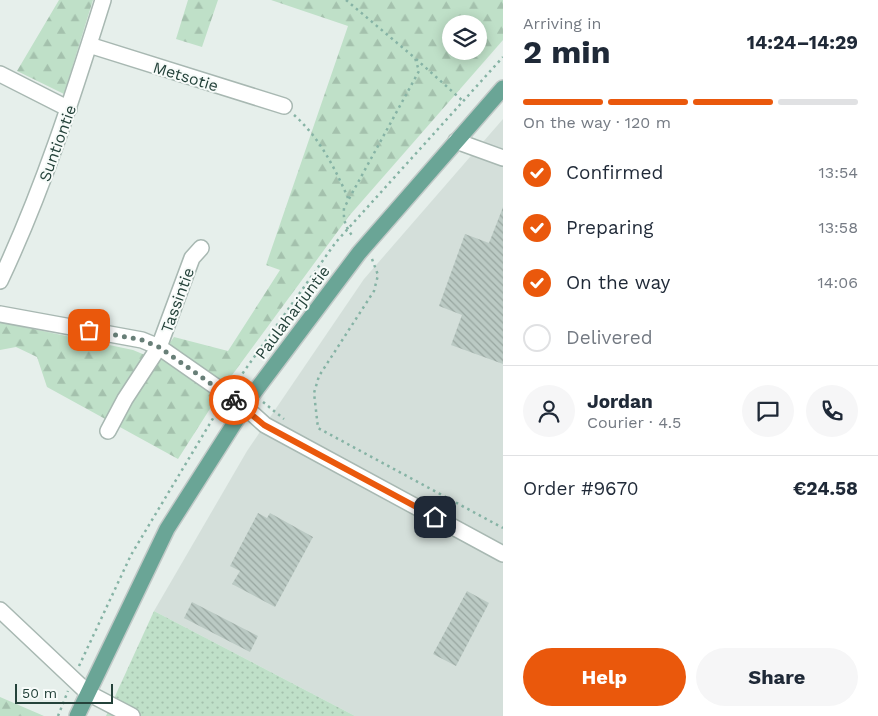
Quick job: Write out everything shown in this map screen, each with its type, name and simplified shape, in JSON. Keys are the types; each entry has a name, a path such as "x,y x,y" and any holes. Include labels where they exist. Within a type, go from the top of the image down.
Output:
{"main road":[{"name":"Paulaharjuntie","path":"77,716 167,529 245,407 362,249 503,88"}],"street":[{"name":"Suntiontie","path":"0,281 28,220 70,109 103,0"},
{"name":"Metsotie","path":"89,45 284,106"},
{"path":"0,74 70,109"},
{"path":"456,141 503,158"},
{"name":"Tassintie","path":"108,431 125,399 159,347 192,258 201,248"},
{"path":"0,314 142,340 159,347 245,407 264,425 503,554"},
{"path":"0,610 88,693 132,716"}],"path":[{"path":"346,0 464,102"},
{"path":"415,58 419,71 348,198 343,219 347,229 362,249 375,262 378,275 374,290 319,376 314,393 318,428 503,528"},
{"path":"284,106 303,123 330,159 348,198"}],"shaded area":[{"path":"503,119 503,716 355,716 154,611 247,451 364,279"}],"green space":[{"path":"59,0 93,0 64,94 17,71"},
{"path":"188,0 218,0 202,47 176,39"},
{"path":"271,0 503,0 503,40 487,58 487,15 442,15 442,60 486,60 349,216 227,382 178,459 47,387 37,357 16,347 0,350 0,322 133,350 157,360 174,337 228,351 280,270 266,265 348,26"},
{"path":"154,611 355,716 106,716"},
{"path":"0,697 44,716 0,716"}],"building":[{"path":"503,207 503,364 451,345 462,315 439,306 465,234 489,243"},
{"path":"258,513 267,518 270,513 313,537 275,607 232,584 240,571 230,566"},
{"path":"467,591 489,603 456,666 433,654"},
{"path":"192,602 258,636 250,652 184,618"}],"way so far":[{"path":"89,330 142,340 159,347 234,400"}],"route":[{"path":"234,400 245,407 264,425 435,517"}]}
